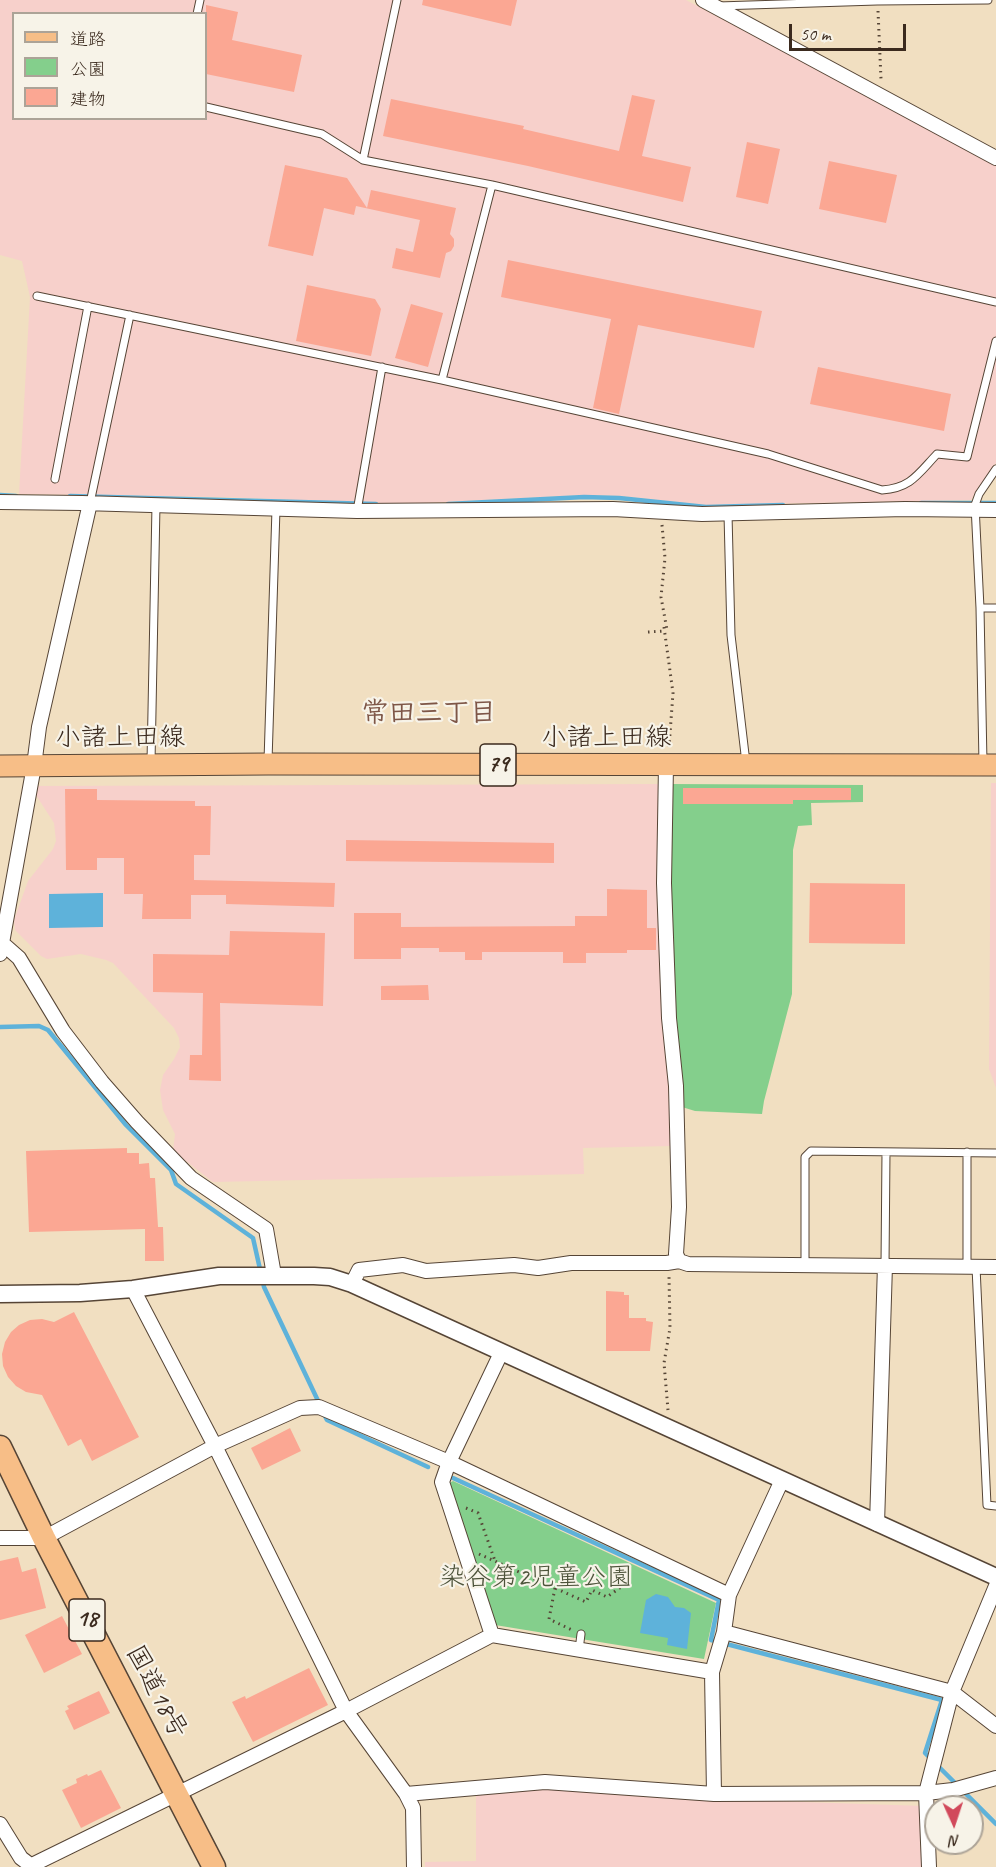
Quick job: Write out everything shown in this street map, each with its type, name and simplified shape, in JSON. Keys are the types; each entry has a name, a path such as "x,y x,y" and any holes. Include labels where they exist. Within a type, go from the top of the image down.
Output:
{"highway":[{"name":"国道18号","path":"0,1447 44,1538 214,1867"}],"main road":[{"name":"小諸上田線","path":"0,766 990,765"}],"street":[{"path":"709,3 996,158"},
{"path":"0,502 91,499 156,506 613,509 728,513 975,505 996,510"},
{"path":"91,499 39,727 1,949 19,958 63,1031 102,1082 137,1122 191,1178 266,1229 266,1275"},
{"path":"668,765 664,884 669,1018 676,1086 679,1207 676,1254 673,1262"},
{"path":"352,1284 359,1270 403,1265 426,1270 514,1265 538,1268 572,1263 673,1262 996,1267"},
{"path":"877,1524 885,1265"},
{"path":"0,1294 80,1293 133,1289 198,1278 266,1275 330,1277 352,1284 996,1577"},
{"path":"133,1289 215,1446 346,1711 406,1794 413,1808 414,1867"},
{"path":"492,1635 442,1482 449,1462 501,1353"},
{"path":"0,1538 44,1538 215,1446 300,1408 319,1407 449,1462 729,1595"},
{"path":"714,1794 712,1672 724,1632 729,1595 782,1480"},
{"path":"929,1867 926,1793 952,1692 996,1586"},
{"path":"724,1632 952,1692 996,1726"},
{"path":"0,1824 21,1858 33,1866 177,1792 346,1711 492,1635 712,1672"},
{"path":"406,1794 545,1782 714,1794 926,1793 953,1790 996,1778"}],"lane":[{"path":"363,160 397,0"},
{"path":"709,3 988,0"},
{"path":"207,107 322,134 363,160 492,185 996,302"},
{"path":"442,380 492,185"},
{"path":"37,297 382,367 768,454 882,490 898,489 907,484 937,454 967,457 996,341"},
{"path":"55,479 88,306"},
{"path":"91,499 130,315"},
{"path":"357,507 382,367"},
{"path":"990,765 975,505 996,469"},
{"path":"151,765 156,506"},
{"path":"268,764 276,508"},
{"path":"728,513 731,635 746,765"},
{"path":"980,608 996,608"},
{"path":"805,1265 805,1157 811,1151 996,1153"},
{"path":"885,1265 886,1152"},
{"path":"967,1152 987,1505 996,1506"},
{"path":"579,1650 581,1634"}],"path":[{"path":"877,1 882,96"},
{"path":"661,511 665,558 661,597 673,693 668,736 668,765"},
{"path":"648,632 665,629"},
{"path":"660,1425 668,1412 664,1363 670,1328 673,1262"},
{"path":"447,1500 478,1513 495,1561"},
{"path":"463,1546 586,1602 592,1590 606,1597 621,1587"},
{"path":"544,1644 555,1588"},
{"path":"549,1618 573,1630 571,1633 563,1632"}],"shaded area":[{"path":"0,0 686,0 996,164 996,463 971,500 706,505 620,496 584,495 426,503 369,503 221,497 19,494 30,297 22,261 0,255"},
{"path":"991,783 996,783 996,1088 989,1069"},
{"path":"660,784 671,1146 583,1148 584,1174 213,1182 173,1151 175,1134 163,1110 160,1090 163,1075 180,1047 174,1028 113,963 81,954 47,959 41,956 15,930 14,920 28,881 53,849 56,841 54,823 34,792 35,786"},
{"path":"543,1788 712,1799 924,1806 924,1855 927,1855 928,1867 425,1867 425,1862 476,1861 476,1793"}],"green space":[{"path":"670,784 863,785 863,802 811,803 812,825 798,826 793,850 792,994 762,1114 695,1111 682,1107 672,946"},
{"name":"染谷第2児童公園","path":"453,1481 716,1603 704,1659 495,1625 446,1485"}],"water":[{"path":"103,893 103,927 49,928 49,894"},
{"path":"656,1594 668,1597 675,1607 684,1608 691,1613 687,1649 667,1645 668,1638 640,1633 646,1600"}],"building":[{"path":"423,0 517,0 511,26 422,5"},
{"path":"206,5 238,12 232,40 302,55 294,92 207,74"},
{"path":"632,95 655,100 642,156 691,167 683,202 528,166 383,136 391,99 524,126 523,129 619,151"},
{"path":"747,142 780,149 768,204 736,197"},
{"path":"829,161 897,175 886,223 819,209"},
{"path":"285,165 347,178 367,208 371,190 456,208 450,234 454,239 454,246 446,253 440,278 392,268 396,248 413,252 420,220 356,206 354,215 324,208 313,256 268,246"},
{"path":"508,260 762,311 754,348 638,325 619,414 593,408 611,319 501,297"},
{"path":"307,285 375,299 381,309 371,356 296,341"},
{"path":"411,304 443,313 428,367 395,358"},
{"path":"818,367 951,394 944,431 810,404"},
{"path":"683,788 851,788 851,800 793,800 793,804 683,804"},
{"path":"65,789 97,789 97,800 195,801 195,806 211,806 210,855 194,855 194,880 335,883 334,907 226,904 226,895 191,895 191,919 142,919 143,894 124,894 124,858 97,858 97,870 66,870"},
{"path":"346,840 554,843 554,863 346,861"},
{"path":"810,883 905,884 905,944 809,943"},
{"path":"607,889 647,890 647,928 656,928 656,950 586,953 586,963 563,963 563,952 482,952 482,960 465,960 465,952 439,952 439,948 401,948 401,959 354,959 354,913 401,913 401,927 575,926 575,916 607,916"},
{"path":"230,931 325,933 323,1006 220,1003 221,1081 189,1080 190,1055 202,1055 203,993 153,992 153,954 229,955"},
{"path":"428,985 429,1000 381,1000 381,986"},
{"path":"127,1148 127,1153 139,1153 139,1164 149,1163 150,1178 155,1178 158,1227 163,1227 164,1261 145,1261 145,1229 29,1232 26,1151"},
{"path":"606,1291 624,1292 624,1295 629,1295 629,1318 646,1318 646,1321 653,1322 650,1351 606,1351"},
{"path":"74,1312 139,1437 92,1461 81,1439 68,1446 42,1395 26,1392 16,1386 8,1377 3,1366 2,1354 5,1342 19,1325 30,1320 42,1319 54,1322"},
{"path":"290,1428 301,1451 262,1470 251,1448"},
{"path":"18,1557 22,1572 36,1568 46,1608 0,1620 0,1561"},
{"path":"62,1616 82,1654 44,1673 25,1635"},
{"path":"309,1668 328,1705 253,1742 232,1702 245,1696 246,1699"},
{"path":"99,1691 110,1713 74,1730 65,1711 69,1709 67,1706"},
{"path":"101,1770 121,1808 81,1828 62,1790 77,1783 76,1779"}],"waterway":[{"path":"0,495 16,496"},
{"path":"70,496 376,504"},
{"path":"448,504 584,497 619,498 706,507 783,505"},
{"path":"921,503 996,503"},
{"path":"0,1027 39,1026 48,1030 126,1125 171,1170 176,1184 253,1238 264,1287 320,1405"},
{"path":"323,1412 327,1420 428,1467"},
{"path":"453,1478 719,1600 711,1640 942,1700 925,1753 996,1824"}],"district":[{"name":"常田三丁目","path":"429,714"}]}
